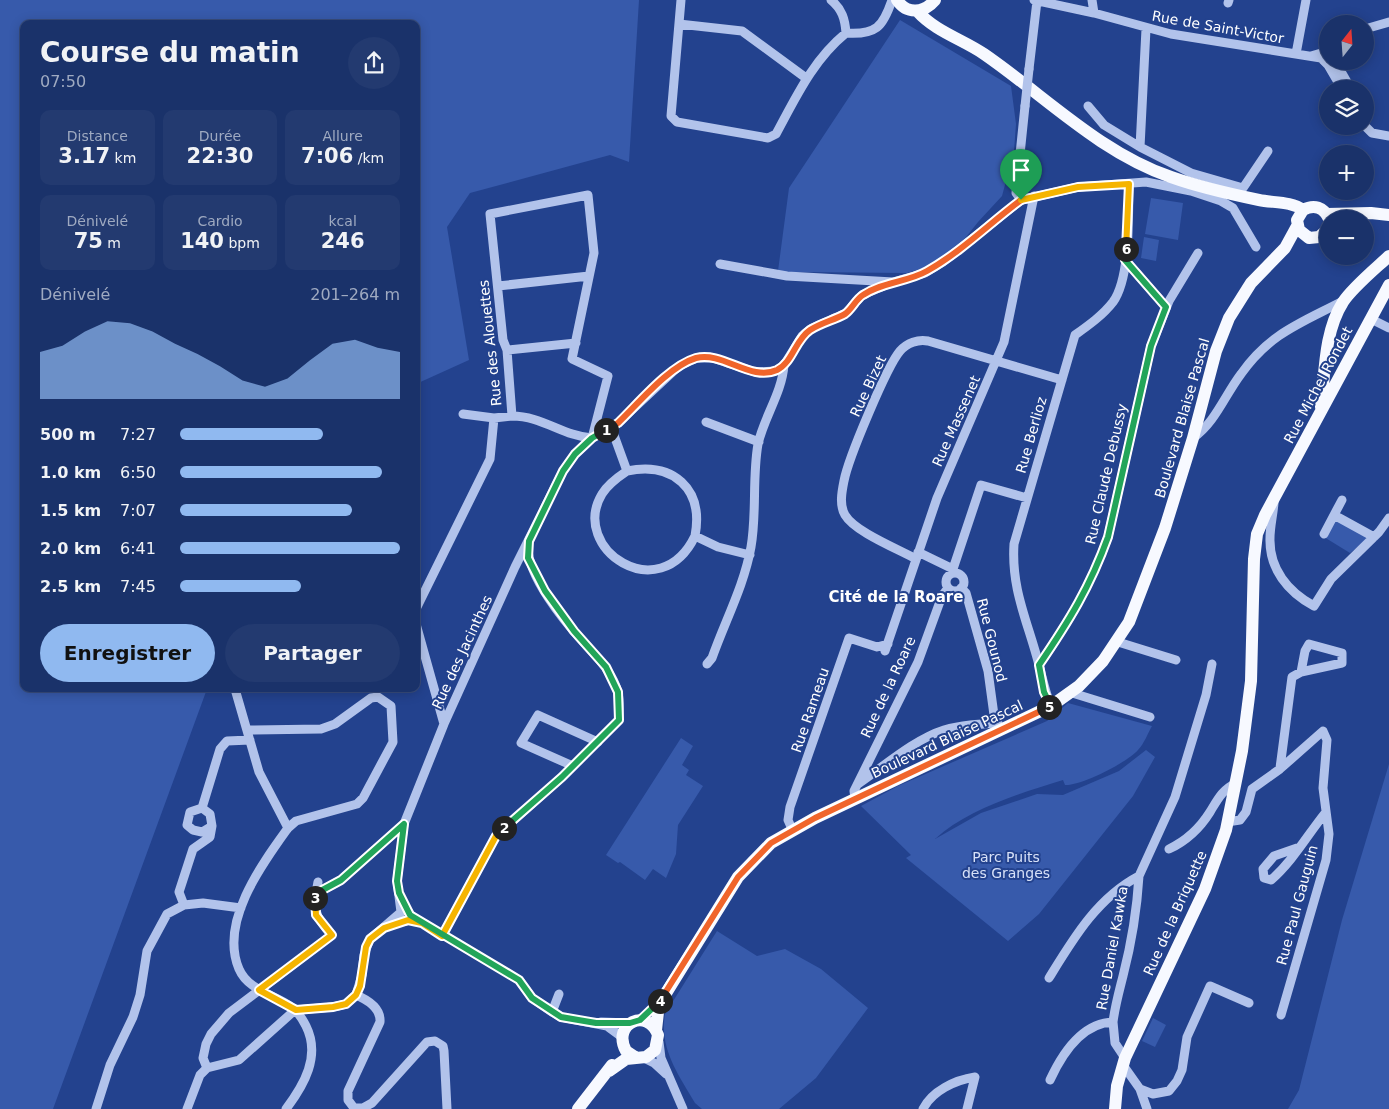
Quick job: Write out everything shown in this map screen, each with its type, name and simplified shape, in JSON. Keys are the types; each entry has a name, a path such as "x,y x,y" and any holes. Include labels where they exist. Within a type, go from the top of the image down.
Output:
{"main road":[{"path":"917,11 933,2"},
{"path":"933,2 932,17 937,28"},
{"path":"900,4 917,11 937,28 983,53 1070,120 1102,142 1170,177 1245,197 1290,204 1299,218 1301,233 1308,238"},
{"path":"1299,218 1313,206 1323,210"},
{"path":"1374,213 1388,215"},
{"path":"1374,218 1388,215"},
{"name":"Boulevard Blaise Pascal","path":"657,1036 658,1012 663,998 738,877 756,856 792,830 999,727 1051,706 1103,661 1118,642 1144,586 1193,438 1216,351 1229,318 1251,283 1285,248 1299,218"},
{"name":"Boulevard Blaise Pascal","path":"1285,248 1308,238 1319,237"},
{"path":"1320,414 1328,340 1344,301 1389,256"},
{"name":"Rue Michel Rondet","path":"1253,603 1254,559 1257,534 1389,285"},
{"name":"Rue de la Briquette","path":"1115,1109 1124,1062 1205,889 1227,822 1242,751 1251,681 1253,603"},
{"name":"Boulevard Blaise Pascal","path":"635,1022 663,998"},
{"path":"578,1109 609,1071 626,1059 652,1054 657,1036 650,1023 635,1022 623,1031 622,1041 609,1071"},
{"path":"622,1041 626,1051 638,1057"}],"street":[{"path":"681,0 671,116 677,122 768,138 776,134 806,78 828,49 846,33 869,32 880,27 900,4"},
{"path":"830,0 836,5 845,19 846,33"},
{"path":"887,17 892,0"},
{"path":"1021,200 1016,193 1035,0"},
{"name":"Rue de Saint-Victor","path":"1035,0 1094,12 1146,29 1311,56"},
{"path":"1092,0 1094,12"},
{"path":"1296,54 1306,0"},
{"path":"1374,26 1389,22"},
{"path":"679,24 742,31 806,78"},
{"path":"1140,147 1146,29"},
{"path":"1311,56 1319,54"},
{"path":"1311,56 1321,58 1328,65 1337,80"},
{"path":"1088,106 1104,125 1140,147 1191,173 1243,188 1268,151"},
{"path":"1374,133 1389,136"},
{"path":"707,664 712,658 742,582 750,555 759,442 782,380 784,365 802,336 812,328 846,313 862,295 893,282 925,273 943,262 1021,200 1078,187 1146,182 1221,201 1233,208 1256,247"},
{"name":"Rue Berlioz","path":"1051,706 1044,692 1039,665 1016,590 1012,565 1014,544 1076,335 1101,315 1114,301 1122,286 1128,235 1129,184"},
{"name":"Rue des Alouettes","path":"589,276 594,253 588,195 490,214 503,340 508,350 512,416 526,416 578,437 592,438"},
{"name":"Rue Massenet","path":"886,648 937,498 1004,342 1034,196"},
{"name":"Rue Claude Debussy","path":"1039,665 1088,586 1104,545 1151,346 1166,307 1198,253"},
{"path":"1125,260 1166,307"},
{"path":"720,264 787,276 893,282"},
{"path":"498,286 589,276 572,359 608,376 592,438"},
{"path":"1193,438 1204,430 1241,373 1258,352 1281,333 1302,320 1344,301"},
{"path":"1371,319 1389,328"},
{"name":"Rue Bizet","path":"954,571 852,523 844,513 841,498 844,479 852,455 892,365 901,351 910,344 920,340 928,340 1062,380"},
{"path":"508,350 576,343"},
{"name":"Rue des Jacinthes","path":"405,915 397,881 404,824 444,724 563,471 575,454 592,438 611,427 679,366 697,358 712,358 755,372 776,371 784,365"},
{"path":"463,414 494,418 512,416"},
{"path":"420,601 490,460 494,418"},
{"path":"706,422 759,442"},
{"path":"611,427 627,471"},
{"path":"645,468 659,469 674,476 687,489 696,503 698,519 695,536 683,555 671,565 655,570 640,570 624,564 606,550 597,532 595,513 602,494 612,481 627,471 645,468"},
{"name":"Rue de la Roare","path":"855,799 854,791 918,662 942,596 948,588 947,577 954,571 962,537 981,484 1027,498"},
{"path":"1274,499 1270,538 1272,560 1285,584 1298,598 1314,606 1331,579 1374,537 1389,518"},
{"path":"1324,534 1342,500"},
{"path":"1334,515 1374,537"},
{"path":"695,536 718,547 750,555"},
{"path":"442,936 496,836 573,766 619,720 618,692 606,667 574,631 545,591 528,558 529,541"},
{"path":"948,588 955,591 961,588 963,580 954,571"},
{"name":"Rue Gounod","path":"961,588 966,593 988,671 999,727"},
{"name":"Rue Rameau","path":"792,830 788,820 790,807 849,638 886,648"},
{"path":"1118,642 1176,660"},
{"path":"1280,769 1292,677 1301,672 1342,663 1342,653 1309,644 1305,651 1301,672"},
{"path":"420,647 444,724"},
{"name":"Rue Daniel Kawka","path":"1148,1109 1140,1089 1115,1043 1113,1022 1116,998 1128,952 1139,878 1175,797 1206,695 1212,664"},
{"path":"235,692 259,772 288,828"},
{"path":"1069,692 1150,717"},
{"path":"247,730 321,729 335,724 371,698 378,697 391,706 393,742 363,798 357,804 296,821 288,828 266,858 240,908 233,951 239,970 249,983 296,1010 311,1036 312,1054 308,1074 299,1092 286,1109"},
{"path":"573,766 521,743 538,714 598,742"},
{"name":"Boulevard Blaise Pascal","path":"858,784 911,747 942,730 968,725 999,727"},
{"name":"Rue Paul Gauguin","path":"1227,822 1240,820 1246,812 1252,789 1280,769 1323,731 1327,740 1323,788 1329,834 1326,860 1281,1016"},
{"path":"202,808 220,749 227,741 250,740"},
{"path":"1169,849 1182,843 1190,836 1209,813 1224,789 1236,783"},
{"path":"184,905 179,892 193,849 210,837 212,826 210,814 202,808"},
{"path":"202,808 190,812 187,825 193,830 202,832 212,826"},
{"path":"1297,848 1326,812"},
{"path":"315,894 341,880 404,824"},
{"path":"1049,978 1095,910 1121,885 1139,878"},
{"path":"207,1068 204,1058 206,1044 211,1034 229,1013 332,935 316,915 315,894 318,882"},
{"path":"96,1109 110,1065 133,1017 140,995 147,951 167,914 184,905 203,904 240,908"},
{"path":"188,1109 200,1075 207,1068 239,1060 296,1010 346,1004 356,995 360,986 366,947 370,939 405,915 519,980 532,998 552,1012 561,1017 606,1026 622,1041"},
{"path":"1140,1089 1153,1094 1161,1094 1169,1091 1177,1081 1182,1070 1187,1036 1210,986 1249,1003"},
{"path":"552,1012 559,994"},
{"path":"356,995 377,1009 380,1022 348,1091 348,1100 354,1108 362,1108 372,1104 427,1042 435,1041 442,1046 444,1051 447,1109"},
{"path":"596,1023 635,1022"},
{"name":"Rue Daniel Kawka","path":"1050,1080 1061,1056 1080,1037 1094,1027 1113,1022"},
{"path":"657,1036 661,1058 683,1109"},
{"path":"638,1057 654,1063 668,1076"},
{"path":"923,1109 927,1100 958,1079 974,1077 967,1109"}],"green space":[{"path":"0,0 639,0 629,162 610,155 470,193 447,227 469,360 420,382 420,20 20,20 20,692 206,692 53,1109 0,1109"},
{"path":"900,20 1011,86 1016,124 1014,151 1002,196 978,222 947,261 907,273 798,272 780,277 778,271 789,188"},
{"path":"1151,198 1183,203 1178,240 1145,234"},
{"path":"1144,237 1159,240 1156,261 1141,258"},
{"path":"1333,519 1367,536 1367,540 1350,553 1324,537"},
{"name":"Parc Puits des Granges","path":"1068,703 1152,726 1144,742 1133,755 1104,772 1082,782 1072,784 1065,785 1063,780 996,803 963,819 935,839 981,813 1037,794 1063,795 1119,771 1146,750 1155,757 1133,796 1039,914 1008,941 906,858 911,855 861,806 898,786 1047,721"},
{"path":"681,738 693,746 682,765 689,770 686,775 703,786 678,825 676,854 666,878 653,869 645,880 620,862 618,863 606,855"},
{"path":"1389,764 1389,1109 1288,1109 1299,1090 1342,920"},
{"path":"717,931 757,956 785,949 821,969 868,1008 816,1078 779,1109 702,1109 695,1103 682,1082 667,1049 664,1026 665,1014"},
{"path":"1153,1018 1166,1025 1155,1047 1142,1041"}],"district":[{"name":"Cité de la Roare","path":"896,597"}],"route":[{"path":"1021,200 943,262 925,273 893,282 862,295 846,313 812,328 802,336 784,365 776,371 755,372 712,358 697,358 679,366 618,423 592,438 575,454 563,471 529,541 528,558 545,591 574,631 606,667 618,692 619,720 562,777 496,836 442,936 422,923 408,920 384,928 370,939 364,955 360,986 356,995 346,1004 296,1010 259,990 332,935 316,915 315,894 341,880 404,824 400,842 397,881 399,893 410,915 442,936 519,980 532,998 561,1017 596,1023 630,1023 640,1020 663,998 738,877 756,856 771,843 815,818 1051,706 1044,692 1039,665 1062,631 1088,586 1108,537 1151,346 1166,307 1125,260 1128,235 1129,184 1078,187 1021,200"}]}
